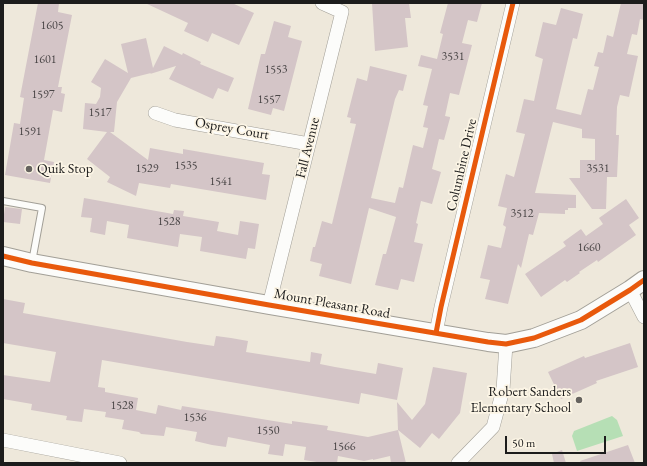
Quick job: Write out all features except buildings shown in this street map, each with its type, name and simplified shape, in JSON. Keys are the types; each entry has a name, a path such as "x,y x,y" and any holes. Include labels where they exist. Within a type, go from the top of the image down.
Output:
{"street":[{"name":"Fall Avenue","path":"269,305 342,12 322,3"},
{"name":"Columbine Drive","path":"436,333 442,300 513,3"},
{"name":"Osprey Court","path":"155,113 175,120 309,144"},
{"name":"Mount Pleasant Road","path":"6,258 269,305 506,344 534,338 581,320 637,285"},
{"path":"637,285 644,316"},
{"path":"458,463 492,427 503,390 506,344"},
{"path":"3,440 94,461 120,463"}],"lane":[{"path":"3,201 42,208 32,263"}],"green space":[{"path":"612,416 617,420 623,436 577,451 572,436 574,431"}],"cycle path":[{"path":"436,333 513,3"},
{"path":"3,256 32,263 269,305 506,344 534,338 581,320 644,280"}],"place":[{"name":"Quik Stop","path":"29,169"},
{"name":"Robert Sanders Elementary School","path":"579,400"}]}
